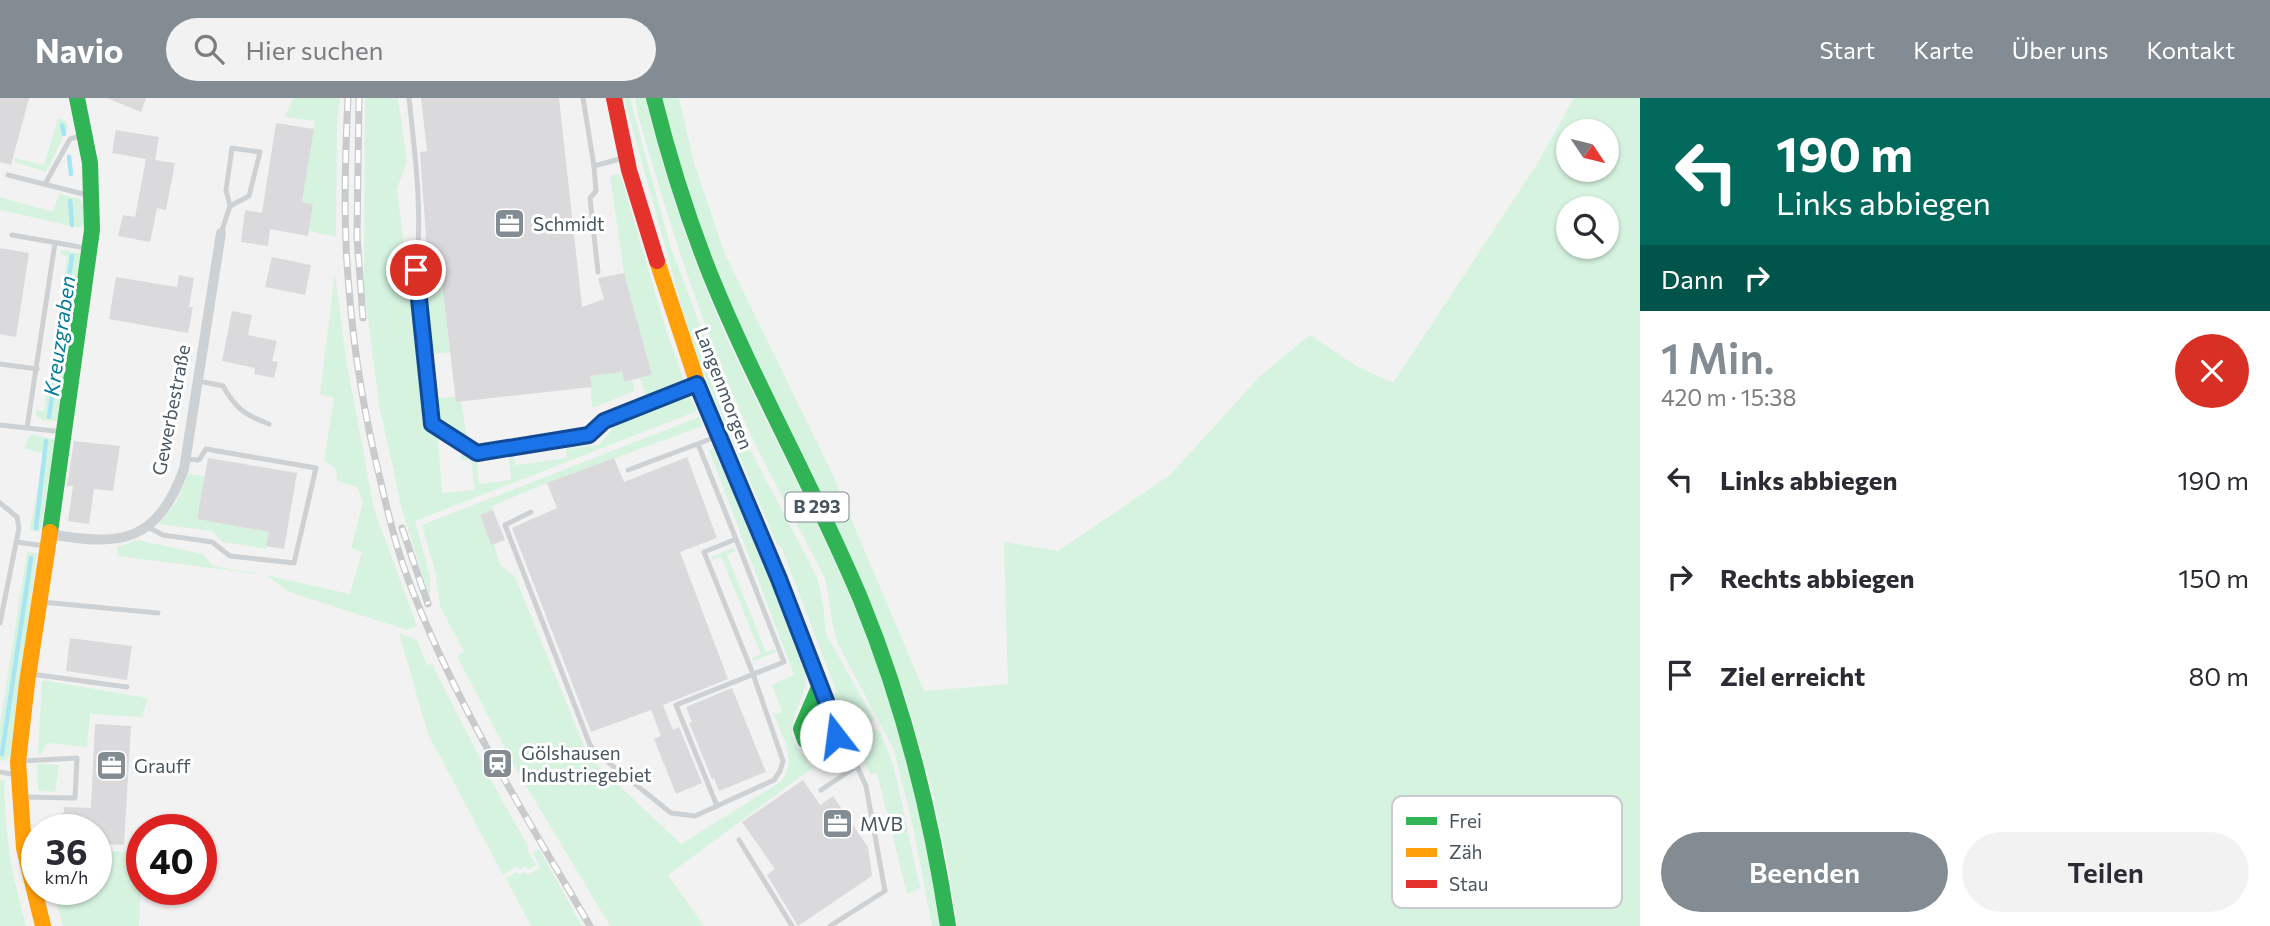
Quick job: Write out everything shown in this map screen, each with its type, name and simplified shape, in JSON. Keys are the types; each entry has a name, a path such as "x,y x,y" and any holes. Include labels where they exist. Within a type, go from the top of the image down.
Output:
{"street":[{"path":"23,814 18,768 28,673 90,248 94,196 86,134 76,98"},
{"name":"Langenmorgen","path":"614,98 627,158 671,308 697,384 784,591 820,685 836,730 832,740"},
{"name":"B 293","path":"654,98 663,141 698,247 755,377 842,557 880,649 921,778 938,857 948,926"},
{"name":"Gewerbestraße","path":"149,527 166,509 176,492 186,458 221,233"},
{"path":"49,540 109,540 130,537 149,527"},
{"path":"820,685 803,720 801,734 811,744 821,747 832,740"},
{"path":"40,905 43,926"}],"lane":[{"path":"409,98 416,162 419,249 416,270 432,424 477,453 498,450 589,435 604,421 697,384"},
{"path":"583,98 594,166 596,191 590,198 598,272"},
{"path":"46,184 70,139 86,134"},
{"path":"221,233 230,206 226,190 232,148 260,152 249,196 230,206"},
{"path":"594,166 627,158"},
{"path":"8,175 94,196"},
{"path":"12,235 90,248"},
{"path":"27,428 55,243"},
{"path":"0,365 37,369"},
{"path":"199,381 223,386 233,403 246,415 270,424"},
{"path":"0,425 64,432"},
{"path":"628,470 719,436"},
{"path":"698,444 784,662 676,705 717,806"},
{"path":"149,527 163,535 212,542 230,556 294,563 316,468 206,449 199,460 186,458"},
{"path":"0,503 17,517 19,528 0,623"},
{"path":"531,512 505,525 590,745 671,813 695,816 774,780 783,761 704,552 736,539"},
{"path":"17,542 49,540"},
{"path":"39,602 158,613"},
{"path":"28,673 127,687"},
{"path":"830,926 885,891 866,786 857,766 843,748 832,740"},
{"path":"0,772 77,758 75,798 19,797"},
{"path":"821,790 857,766"},
{"path":"739,840 792,926"}],"green space":[{"path":"293,98 340,98 337,123 336,237 309,231 313,204 302,202 315,121 285,117"},
{"path":"365,98 398,98 407,161 397,189 426,429 438,438 442,493 474,490 472,461 461,460 461,450 477,460 479,484 511,480 509,456 514,456 516,465 567,458 566,449 599,445 616,425 689,394 697,411 415,521 430,576 430,598 402,510 379,404 364,288"},
{"path":"624,98 630,98 670,245 739,428 817,577 826,634 874,719 869,726 850,738 831,695 837,693 782,549 777,544 694,351"},
{"path":"635,98 645,98 682,225 718,317 832,555 883,679 916,789 941,926 932,926 913,827 894,750 839,646 825,579 754,442 729,385 673,232"},
{"path":"661,98 679,98 694,163 725,254 831,471 924,691 1008,684 1004,542 1058,551 1170,475 1260,376 1310,335 1356,366 1393,383 1537,164 1556,130 1556,182 1619,182 1619,119 1562,119 1574,98 1640,98 1640,926 957,926 932,790 906,698 863,584 740,325 692,209"},
{"path":"58,118 65,120 68,127 46,172 14,162 15,158 44,165"},
{"path":"619,174 684,381 646,396 640,378 652,375 624,273 610,176"},
{"path":"59,194 80,199 85,214 80,228 0,210 0,197 53,212"},
{"path":"61,250 82,254 57,421 42,420 36,415 36,410 44,411 67,256 60,254"},
{"path":"430,250 439,251 450,353 427,354 422,270"},
{"path":"335,273 346,359 374,509 417,626 407,630 289,592 266,575 350,594 362,552 351,548 363,502 357,487 337,481 336,469 324,460 334,398 320,394"},
{"path":"622,372 624,382 632,380 635,391 592,408 590,376"},
{"path":"455,397 456,402 461,402 467,437 437,418 434,398"},
{"path":"699,417 703,426 547,483 492,506 493,510 480,515 491,545 494,544 500,565 515,577 588,756 681,844 782,781 788,764 787,748 774,715 782,712 772,685 794,675 709,450 713,448 759,550 806,672 804,690 792,724 792,732 794,740 812,768 668,875 704,926 610,926 513,764 457,656 464,652 440,606 436,575 422,525"},
{"path":"32,434 56,440 40,532 30,530 44,453 25,449"},
{"path":"188,474 205,476 197,519 269,532 266,549 223,542 212,531 159,524 177,501"},
{"path":"137,540 203,554 213,566 266,575 118,556 117,547"},
{"path":"733,548 735,551 727,555 766,652 774,649 776,652 753,661 752,658 761,654 721,557 713,560 711,557"},
{"path":"27,552 37,553 11,754 7,760 2,761 0,725"},
{"path":"399,633 417,640 427,665 432,664 529,848 527,850 536,865 528,870 526,866 520,870 517,866 503,875 428,734"},
{"path":"42,680 148,698 142,717 90,714 87,747 47,743 41,754 38,754"},
{"path":"873,729 880,731 894,767 920,888 907,894 877,773 871,775 853,743"},
{"path":"37,764 59,765 55,792 38,790"},
{"path":"0,780 5,780 10,854 26,926 0,926"},
{"path":"539,849 582,926 531,926 506,879 516,872 519,875 524,872 528,875 540,868 533,853"},
{"path":"112,851 126,852 126,905 140,905 139,926 63,926 57,905 112,905"}],"building":[{"path":"0,98 29,98 11,165 0,162"},
{"path":"107,98 146,98 141,112"},
{"path":"421,98 559,98 582,307 604,299 598,278 624,273 652,375 624,382 622,372 590,376 592,387 456,402 438,249 427,251 420,152 427,151"},
{"path":"276,123 314,129 302,202 313,204 308,236 270,229 268,246 241,242 245,210 262,213"},
{"path":"116,130 159,137 155,160 175,163 166,210 157,208 150,242 118,236 123,215 135,217 146,159 112,153"},
{"path":"0,248 29,253 16,337 0,334"},
{"path":"272,257 311,265 305,295 265,287"},
{"path":"179,275 194,278 189,307 193,307 188,333 109,319 116,277 177,287"},
{"path":"232,311 252,315 248,335 277,341 272,361 278,362 274,378 254,374 255,368 222,361"},
{"path":"74,441 120,446 113,491 94,489 89,524 68,521 73,486 67,486"},
{"path":"687,457 717,538 680,552 728,679 663,705 673,730 679,727 702,783 676,794 654,739 661,736 651,710 591,732 512,528 557,508 547,483 614,458 624,482"},
{"path":"208,458 297,473 284,549 266,546 269,532 197,519"},
{"path":"493,510 505,540 491,545 480,515"},
{"path":"70,638 132,646 127,680 66,671"},
{"path":"732,688 766,772 719,791 689,723 692,722 686,707"},
{"name":"Grauff","path":"95,724 131,726 124,845 112,845 112,814 61,814 64,807 91,808"},
{"path":"803,780 820,805 833,796 868,847 872,876 798,926 767,875 775,869 742,822"}],"waterway":[{"name":"Kreuzgraben","path":"62,125 64,134"},
{"path":"69,157 71,174"},
{"name":"Kreuzgraben","path":"70,201 72,225"},
{"name":"Kreuzgraben","path":"49,417 72,256"},
{"name":"Kreuzgraben","path":"36,528 46,441"},
{"name":"Kreuzgraben","path":"2,754 31,558"}],"railway":[{"path":"348,98 345,217 351,314 366,414 397,545 426,625 468,713 590,926"},
{"path":"359,98 357,237 363,318"},
{"path":"402,528 428,604"}],"traffic: fast":[{"path":"50,532 92,230 90,163 77,98"},
{"path":"654,98 679,187 710,274 843,559 890,679 924,801 948,926"},
{"path":"758,528 831,714 837,730 836,736 821,746 805,740 801,729 820,685"}],"traffic: slow":[{"path":"657,261 699,388 758,528"},
{"path":"43,926 24,848 18,762 50,532"}],"traffic: jam":[{"path":"614,98 629,170 657,261"}],"place":[{"name":"Schmidt","path":"510,224"},
{"name":"Gölshausen Industriegebiet","path":"498,764"},
{"name":"Grauff","path":"111,766"},
{"name":"MVB","path":"837,824"}],"route":[{"path":"416,270 432,424 477,453 589,435 604,421 697,384 787,600 831,714 836,736"}]}
